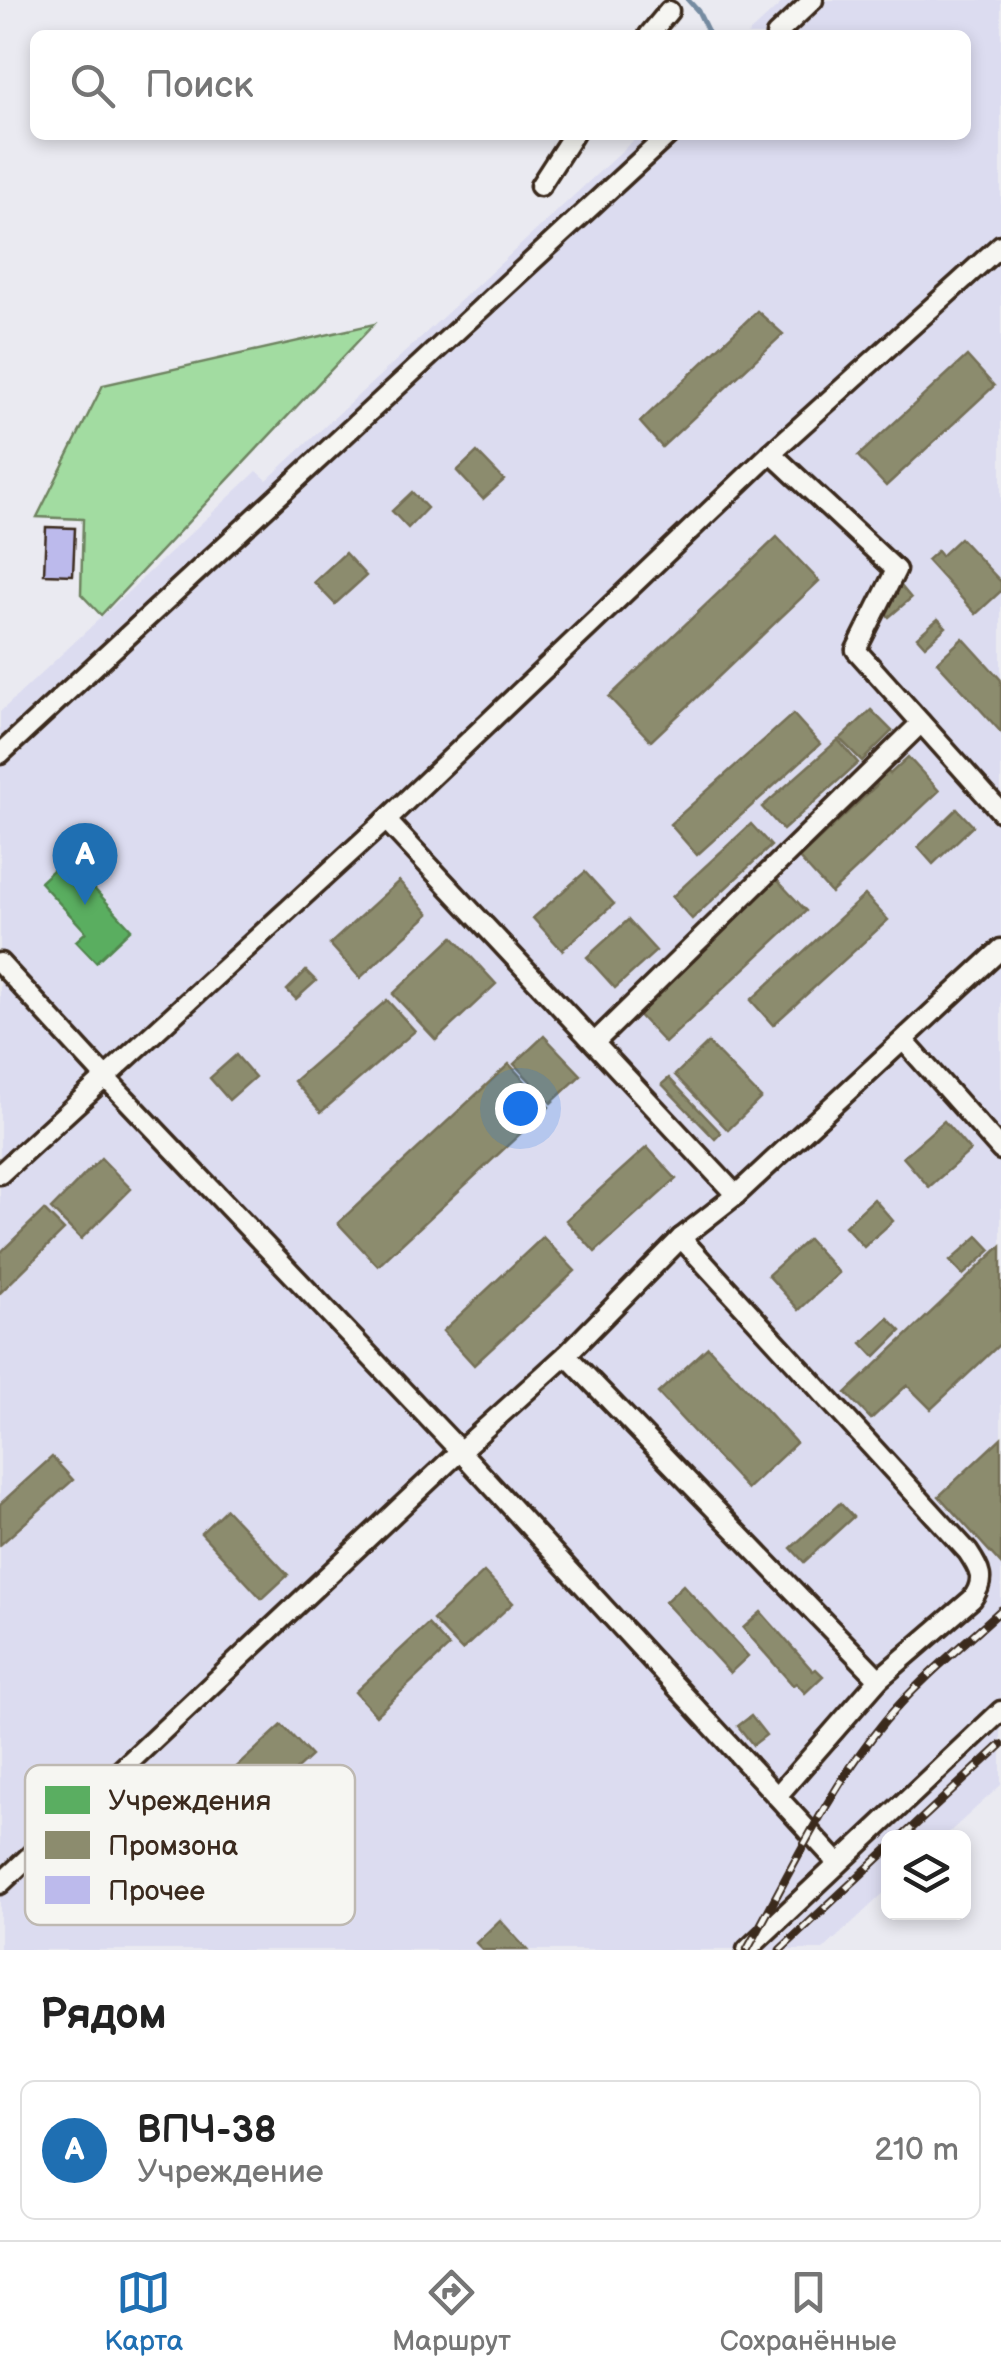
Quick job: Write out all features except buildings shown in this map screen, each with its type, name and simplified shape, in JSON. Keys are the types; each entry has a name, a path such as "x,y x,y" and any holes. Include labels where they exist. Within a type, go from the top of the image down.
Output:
{"street":[{"path":"781,30 813,0"},
{"path":"654,30 669,11"},
{"path":"540,186 570,140"},
{"path":"0,754 663,140"},
{"path":"0,1174 386,820 770,453 1001,246"},
{"path":"770,453 896,570 856,650 1001,812"},
{"path":"595,1042 921,723"},
{"path":"386,820 736,1195"},
{"path":"127,1765 566,1355 681,1238 736,1195 1001,949"},
{"path":"0,963 460,1452 838,1863"},
{"path":"904,1041 1001,1150"},
{"path":"681,1238 968,1552 981,1578 980,1588 972,1599 879,1679 777,1796"},
{"path":"566,1355 879,1679"},
{"path":"747,1950 1001,1711"},
{"path":"0,1884 25,1861"}],"shaded area":[{"path":"785,0 1001,0 1001,1785 952,1830 881,1830 881,1896 823,1950 0,1950 0,712 257,471 267,480 634,140 971,140 971,30 752,30"}],"green space":[{"path":"374,324 101,615 81,594 83,519 37,517 103,385"}],"waterway":[{"path":"688,0 707,30"}],"railway":[{"path":"747,1950 811,1832 864,1747 912,1691 1001,1610"},
{"path":"910,1830 1001,1745"},
{"path":"780,1950 881,1856"}],"place":[{"name":"ВПЧ-38","path":"85,905"}]}
